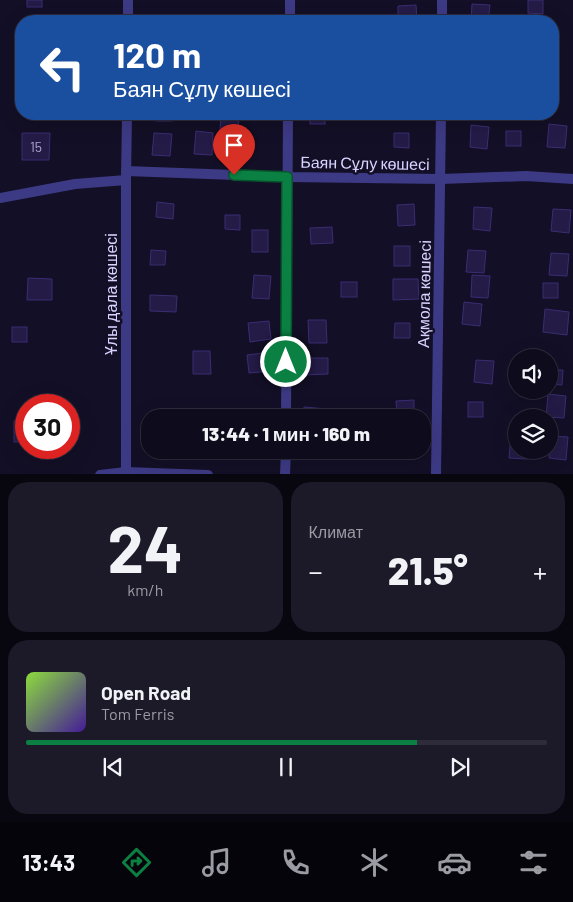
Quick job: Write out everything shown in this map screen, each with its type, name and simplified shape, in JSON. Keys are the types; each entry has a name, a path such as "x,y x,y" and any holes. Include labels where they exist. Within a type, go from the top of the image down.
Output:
{"street":[{"path":"128,0 128,15"},
{"path":"290,0 290,15"},
{"path":"442,0 442,15"},
{"name":"Ұлы дала көшесі","path":"126,473 127,120"},
{"path":"286,409 288,120"},
{"name":"Ақмола көшесі","path":"436,474 441,120"},
{"name":"Баян Сұлу көшесі","path":"0,198 126,176 441,179 526,176 573,179"},
{"path":"285,474 286,459"},
{"path":"100,474 208,474"}],"building":[{"path":"27,0 42,0 42,7 27,7"},
{"path":"528,0 543,0 543,14 528,13"},
{"path":"472,4 490,5 489,15 471,15"},
{"path":"416,5 417,15 398,15 398,6"},
{"path":"156,120 172,120 172,121"},
{"path":"221,120 239,120 237,141 219,139"},
{"path":"310,120 325,120 325,124 310,124"},
{"path":"549,124 567,126 565,148 547,147"},
{"path":"471,125 489,127 487,149 470,147"},
{"path":"196,131 213,133 212,155 194,154"},
{"path":"506,131 521,131 521,146 506,146"},
{"path":"22,133 50,133 49,160 22,160"},
{"path":"154,133 172,134 170,156 152,155"},
{"path":"394,133 409,133 409,148 394,147"},
{"path":"157,202 174,204 173,219 156,217"},
{"path":"414,204 415,225 398,226 397,205"},
{"path":"474,207 492,208 490,231 473,229"},
{"path":"553,209 571,210 569,233 551,231"},
{"path":"225,215 240,215 240,230 225,229"},
{"path":"332,227 333,243 311,244 310,228"},
{"path":"252,230 268,230 268,252 252,252"},
{"path":"394,246 410,246 410,266 394,266"},
{"path":"151,250 166,251 165,265 150,265"},
{"path":"468,250 486,251 484,273 466,272"},
{"path":"551,253 569,254 567,276 549,275"},
{"path":"254,275 271,276 269,299 252,298"},
{"path":"472,275 490,276 488,298 471,297"},
{"path":"28,278 52,279 52,300 27,300"},
{"path":"393,279 418,279 419,299 393,300"},
{"path":"341,282 357,282 357,297 341,297"},
{"path":"543,283 558,283 558,298 543,298"},
{"path":"150,295 177,296 176,312 150,311"},
{"path":"464,302 482,304 480,326 462,324"},
{"path":"545,309 569,312 567,335 543,332"},
{"path":"308,320 326,320 327,343 309,343"},
{"path":"269,321 271,339 250,342 248,323"},
{"path":"395,323 410,323 410,338 394,338"},
{"path":"12,327 27,327 27,342 12,342"},
{"path":"193,351 210,351 211,374 193,374"},
{"path":"271,352 273,371 249,373 247,355"},
{"path":"304,358 328,358 328,374 305,375"},
{"path":"476,360 494,361 492,384 474,382"},
{"path":"558,370 563,370 562,385 558,385"},
{"path":"558,395 566,396 564,418 558,418 558,409 547,409 548,399 558,399"},
{"path":"414,400 414,409 396,409 396,401"},
{"path":"468,402 483,402 483,417 468,417"},
{"path":"304,407 327,409 304,409"},
{"path":"14,421 15,421 15,442"},
{"path":"558,436 568,437 566,460 558,459"}],"route":[{"path":"234,175 287,177 286,362"}]}
